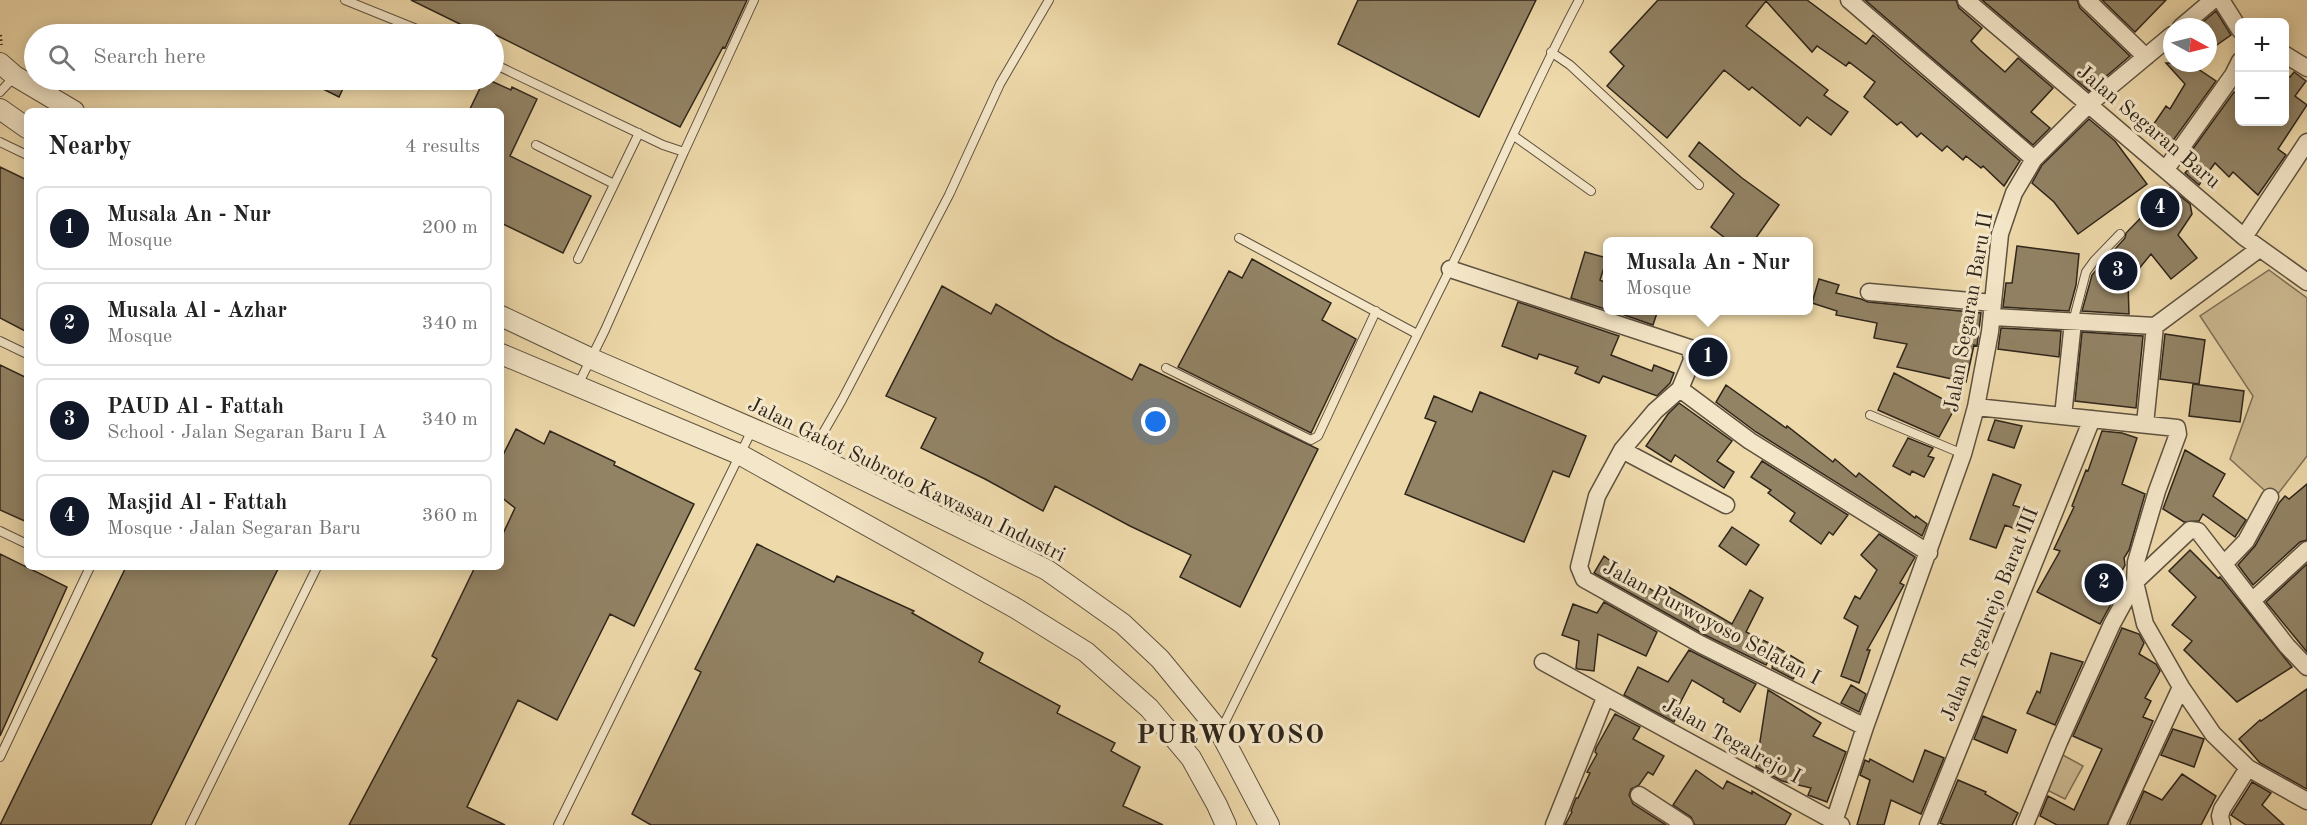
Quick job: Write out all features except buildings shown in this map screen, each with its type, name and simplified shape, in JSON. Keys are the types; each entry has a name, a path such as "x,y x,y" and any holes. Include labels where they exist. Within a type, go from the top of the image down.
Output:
{"street":[{"path":"1849,0 2034,159"},
{"name":"Jalan Segaran Baru","path":"1966,0 2244,237 2307,282"},
{"path":"2087,0 2146,57"},
{"path":"2192,18 2213,0"},
{"path":"2221,0 2235,22"},
{"name":"Jalan Segaran Baru II","path":"1836,824 1865,727 1963,454 1976,407 1993,310 2000,234 2014,193 2034,159 2089,104 2163,42"},
{"path":"2289,57 2307,68"},
{"path":"0,63 24,81"},
{"path":"2166,170 2235,71"},
{"path":"39,90 69,108"},
{"path":"0,109 24,126"},
{"path":"2244,237 2307,142"},
{"path":"1869,292 2073,322 2155,326 2259,249"},
{"name":"Jalan Purwoyoso Selatan I","path":"1450,268 1685,344 1690,348 1692,360 1680,388 1655,411 1622,450 1597,496 1580,567 1584,579 1710,649 1865,727"},
{"name":"Jalan Gatot Subroto Kawasan Industri","path":"504,317 592,359 811,454 1047,570 1123,624 1160,658 1220,732 1269,825"},
{"path":"2063,416 2073,322"},
{"path":"2145,424 2155,326"},
{"path":"504,355 740,454 1006,603 1086,652 1149,708 1191,758 1226,825"},
{"path":"1680,388 1750,441 1929,553"},
{"path":"1976,407 2178,429 2136,562 2139,605 2145,624 2181,687 2213,734 2248,768 2307,801"},
{"name":"Jalan Tegalrejo Barat III","path":"1928,825 2092,419"},
{"path":"1622,450 1726,505"},
{"path":"2224,564 2246,541 2270,497"},
{"path":"2025,825 2059,741 2112,624 2136,582 2190,530 2198,531 2287,646 2307,667"},
{"path":"2253,600 2307,550"},
{"name":"Jalan Tegalrejo I","path":"1543,662 1836,824"},
{"path":"2117,825 2181,687"},
{"path":"1554,825 1605,698"},
{"path":"2222,825 2220,816 2222,809 2248,768"},
{"path":"1640,795 1685,825"}],"lane":[{"path":"345,0 404,24"},
{"path":"577,387 592,359 754,0"},
{"path":"811,454 949,195 1000,84 1049,0"},
{"path":"1220,732 1450,268 1514,136 1551,52 1579,0"},
{"path":"1551,52 1570,65 1699,185"},
{"path":"504,69 684,152"},
{"path":"0,92 15,76"},
{"path":"578,259 639,133"},
{"path":"1514,136 1591,190"},
{"path":"0,142 24,154"},
{"path":"536,145 614,184"},
{"path":"2073,322 2086,273 2094,261 2120,234"},
{"path":"1239,238 1417,334"},
{"path":"1166,368 1311,440 1318,436 1376,311"},
{"path":"0,341 24,353"},
{"path":"1870,415 1963,454"},
{"path":"558,825 753,429"},
{"path":"0,531 24,543"},
{"path":"0,757 89,570"},
{"path":"190,825 316,570"}],"path":[{"path":"0,35 2,40 0,49"}],"shaded area":[{"path":"2269,270 2307,298 2307,456 2274,499 2230,459 2253,396 2200,316"},
{"path":"2061,754 2083,766 2065,799 2043,788"}],"place":[{"name":"Masjid Al - Fattah","path":"2160,208"},
{"name":"PAUD Al - Fattah","path":"2118,271"},
{"name":"Musala An - Nur","path":"1708,357"},
{"name":"Musala Al - Azhar","path":"2104,583"}],"district":[{"name":"PURWOYOSO","path":"1231,734"}]}
